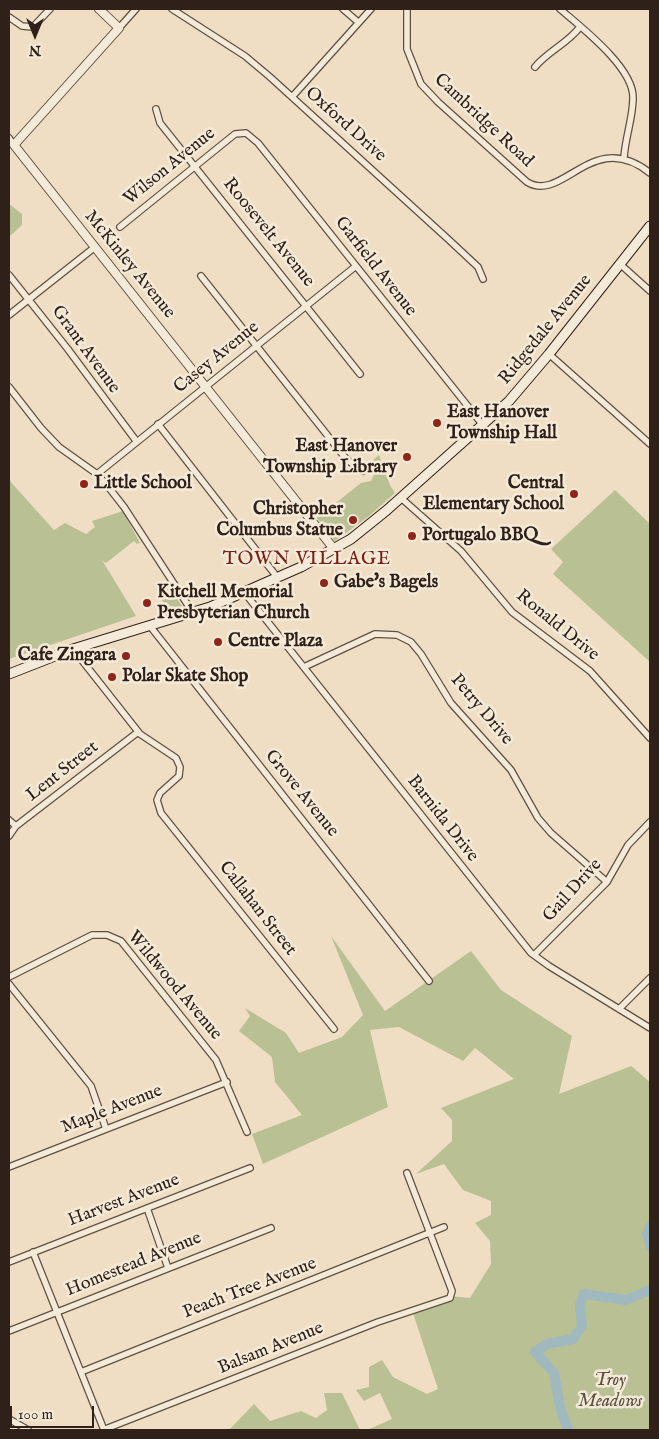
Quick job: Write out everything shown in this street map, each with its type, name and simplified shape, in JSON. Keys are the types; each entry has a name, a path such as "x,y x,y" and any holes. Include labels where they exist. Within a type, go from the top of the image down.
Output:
{"main road":[{"name":"Ridgedale Avenue","path":"9,674 72,649 193,613 277,578 334,549 362,530 401,498 509,401 549,354 650,226"}],"street":[{"path":"9,17 22,26 33,27 50,9"},
{"path":"98,9 119,28 136,9"},
{"name":"Oxford Drive","path":"172,9 245,56 478,267 483,279"},
{"path":"343,9 358,22"},
{"path":"292,97 358,22 372,9"},
{"name":"Cambridge Road","path":"407,9 408,49 421,84 438,102 527,182 537,187 548,186 588,163 624,158"},
{"path":"560,9 623,68 631,81 633,100 624,158 637,163 650,173"},
{"path":"535,67 543,57 566,43 580,27"},
{"name":"McKinley Avenue","path":"119,28 11,142 206,385 334,549"},
{"name":"Roosevelt Avenue","path":"156,109 160,122 360,374"},
{"name":"Wilson Avenue","path":"120,227 235,134 241,133"},
{"name":"Garfield Avenue","path":"241,133 250,135 258,143 482,424"},
{"path":"9,315 95,247"},
{"path":"620,264 650,291"},
{"name":"Casey Avenue","path":"97,474 256,344 356,266"},
{"name":"Grant Avenue","path":"9,275 137,442"},
{"path":"201,276 347,460 363,471"},
{"path":"549,354 650,444"},
{"path":"9,386 41,428 59,447 97,474 124,507 193,613"},
{"path":"158,424 277,578"},
{"name":"Ronald Drive","path":"401,498 461,551 512,612 590,671 650,738"},
{"name":"Barnida Drive","path":"244,592 534,955 650,1028"},
{"name":"Grove Avenue","path":"150,626 429,981"},
{"name":"Petry Drive","path":"304,667 374,634 390,633 411,642 421,654 451,703 511,770 538,818 566,848 606,882"},
{"path":"72,649 138,732"},
{"name":"Callahan Street","path":"138,732 174,756 180,765 177,779 159,795 157,800 158,807 334,1029"},
{"name":"Lent Street","path":"9,836 16,826 138,732"},
{"path":"9,820 16,826"},
{"name":"Gail Drive","path":"534,955 606,882 628,845 650,822"},
{"name":"Wildwood Avenue","path":"9,977 88,936 99,934 114,937 121,941 216,1060 247,1132"},
{"path":"619,1009 650,978"},
{"path":"9,984 91,1086 106,1129"},
{"name":"Maple Avenue","path":"9,1167 227,1082"},
{"name":"Harvest Avenue","path":"9,1262 250,1168"},
{"path":"407,1173 430,1234"},
{"path":"147,1208 168,1268"},
{"name":"Peach Tree Avenue","path":"81,1372 444,1227"},
{"name":"Homestead Avenue","path":"9,1331 271,1228"},
{"name":"Balsam Avenue","path":"104,1430 378,1322 450,1297 452,1291 430,1234"},
{"path":"34,1252 104,1430"},
{"path":"9,1419 28,1430"}],"green space":[{"path":"9,204 22,214 22,225 9,237"},
{"path":"379,455 390,485 395,493 369,516 335,541 317,518 361,483 371,481 377,468 372,461"},
{"path":"9,480 54,530 65,523 86,534 95,527 92,521 123,511 140,543 137,544 134,541 106,563 102,560 136,616 9,659"},
{"path":"615,490 650,524 650,662 553,574 563,562 551,549"},
{"path":"170,588 182,606 168,614 160,594"},
{"name":"Troy Meadows","path":"331,936 385,1011 471,951 501,990 572,1036 559,1094 631,1066 650,1082 650,1430 367,1430 392,1419 380,1393 364,1401 356,1390 369,1387 369,1367 382,1360 393,1377 427,1394 438,1389 412,1310 449,1296 470,1298 491,1264 490,1241 475,1223 491,1215 491,1201 463,1190 444,1164 416,1174 452,1141 452,1120 441,1108 514,1079 475,1048 463,1061 399,1027 370,1030 388,1107 263,1164 252,1134 302,1115 275,1082 272,1057 239,1031 250,1016 245,1008 286,1033 299,1053 342,1037 363,1015"},
{"path":"324,1393 342,1393 360,1430 229,1430 254,1404 270,1421 301,1411 316,1418 327,1410"}],"waterway":[{"path":"650,1227 647,1234 650,1246"},
{"path":"568,1430 560,1407 554,1373 535,1352 547,1344 573,1339 582,1326 580,1304 584,1294 626,1300 650,1290"}],"place":[{"name":"East Hanover Township Hall","path":"437,423"},
{"name":"East Hanover Township Library","path":"407,457"},
{"name":"Little School","path":"84,484"},
{"name":"Central Elementary School","path":"574,494"},
{"name":"Christopher Columbus Statue","path":"353,520"},
{"name":"Portugalo BBQ","path":"412,536"},
{"name":"Gabe's Bagels","path":"324,583"},
{"name":"Kitchell Memorial Presbyterian Church","path":"147,603"},
{"name":"Centre Plaza","path":"218,642"},
{"name":"Cafe Zingara","path":"126,656"},
{"name":"Polar Skate Shop","path":"112,677"}],"district":[{"name":"TOWN VILLAGE","path":"307,560"}]}
